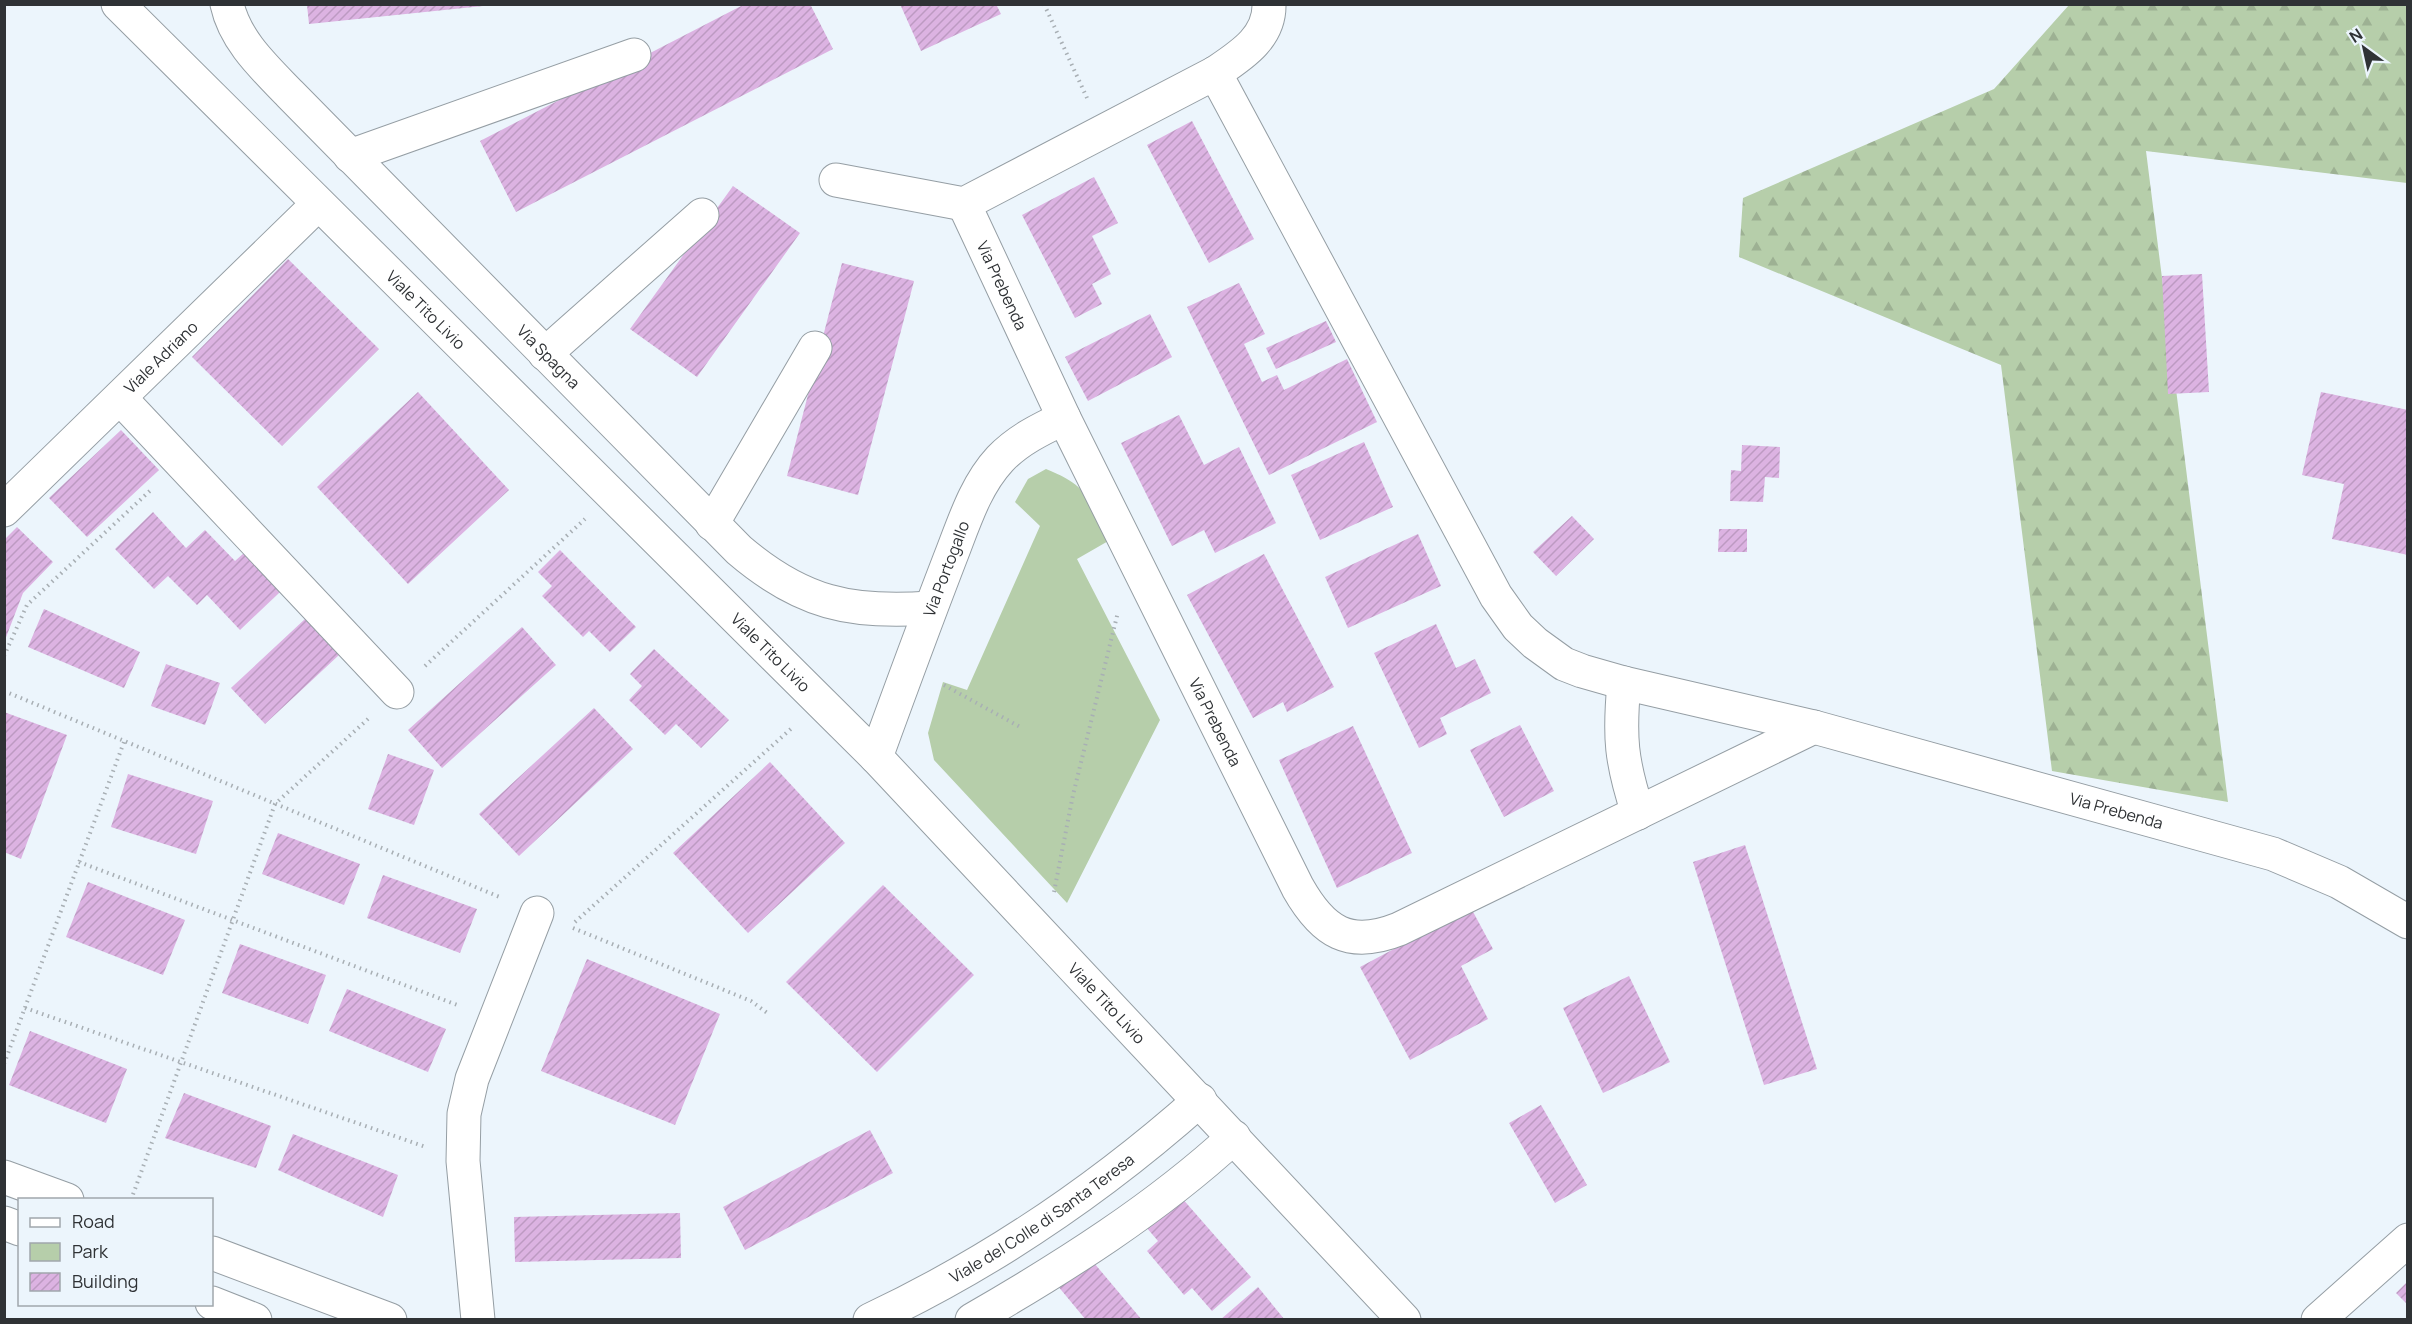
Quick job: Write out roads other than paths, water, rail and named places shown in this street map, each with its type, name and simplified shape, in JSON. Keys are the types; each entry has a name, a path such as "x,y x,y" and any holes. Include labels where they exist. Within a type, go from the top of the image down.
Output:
{"street":[{"name":"Viale Tito Livio","path":"118,4 876,757 1404,1320"},
{"name":"Via Spagna","path":"227,4 232,22 254,55 350,156 739,550 770,574 818,599 878,611 930,608"},
{"path":"836,180 964,204 1215,73 1245,53 1260,35 1266,24 1269,4"},
{"path":"350,156 634,55"},
{"name":"Via Prebenda","path":"1215,73 1496,596 1508,614 1535,643 1564,664 1624,683 1814,727 2273,854 2340,882 2408,922"},
{"name":"Viale Adriano","path":"4,510 318,204"},
{"name":"Via Prebenda","path":"964,204 1064,418 1298,888 1317,917 1338,933 1366,938 1382,936 1814,727"},
{"path":"545,354 702,215"},
{"path":"712,524 816,348"},
{"path":"120,398 397,692"},
{"name":"Via Portogallo","path":"876,757 930,608 971,506 986,477 1013,447 1042,428 1064,418"},
{"path":"1624,683 1621,747 1628,782 1638,813"},
{"path":"478,1320 462,1131 467,1097 537,913"},
{"name":"Viale del Colle di Santa Teresa","path":"870,1320 922,1294 1010,1242 1116,1169 1162,1134 1200,1100"},
{"path":"973,1319 1110,1233 1187,1178 1234,1137"},
{"path":"4,1177 62,1198"},
{"path":"2318,1320 2408,1240"},
{"path":"213,1253 390,1320"},
{"path":"213,1303 255,1320"}]}
